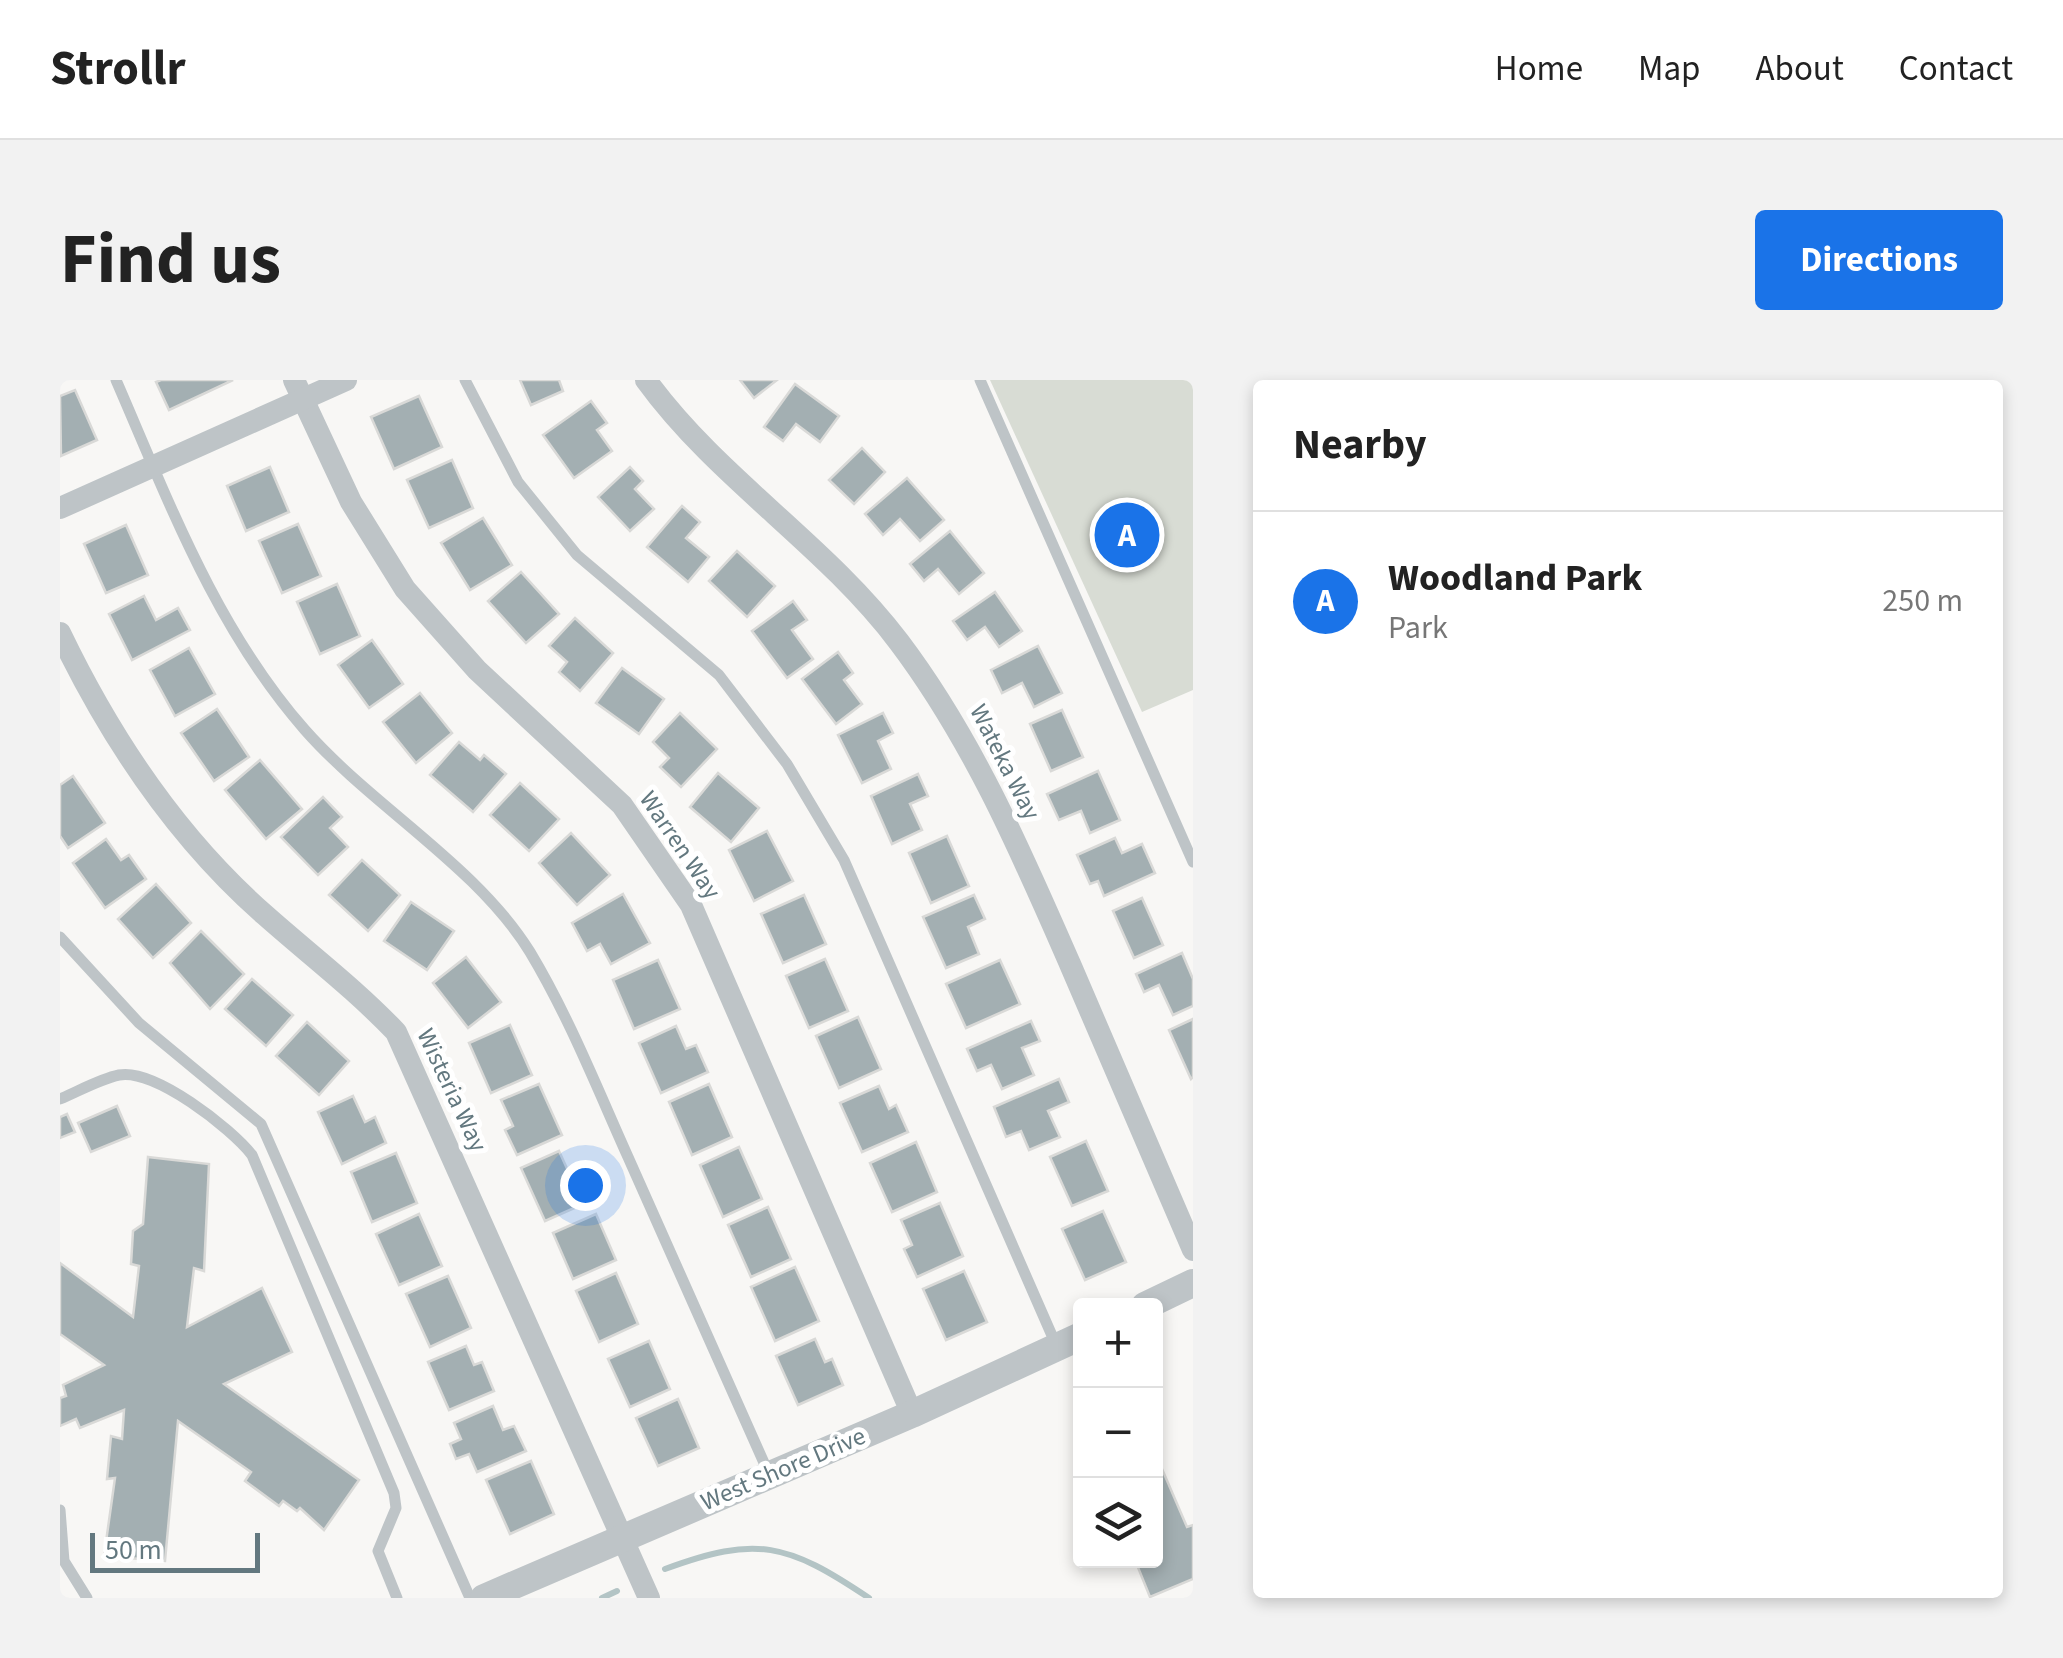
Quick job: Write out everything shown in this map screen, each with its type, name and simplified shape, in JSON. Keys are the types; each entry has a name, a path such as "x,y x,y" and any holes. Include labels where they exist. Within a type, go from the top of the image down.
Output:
{"street":[{"path":"60,508 154,466 298,390 346,380"},
{"name":"Wateka Way","path":"646,380 692,439 802,538 874,613 946,708 1019,849 1193,1250"},
{"name":"Warren Way","path":"298,390 351,502 405,589 477,670 622,804 691,905 912,1414"},
{"name":"Wisteria Way","path":"60,633 87,690 148,784 203,852 264,914 342,976 396,1032 649,1598"},
{"path":"1163,1298 1193,1284"},
{"name":"West Shore Drive","path":"484,1598 912,1414 1069,1341"}],"lane":[{"path":"116,380 200,572 250,657 304,729 375,801 474,885 528,950 574,1035 770,1476"},
{"path":"465,380 518,482 577,555 719,675 788,764 844,860 1069,1341"},
{"path":"980,380 1193,862"},
{"path":"60,936 139,1023 261,1124 470,1598"},
{"path":"60,1098 120,1075 152,1080 228,1129 252,1155 394,1493 396,1508 378,1551 397,1598"},
{"path":"60,1510 64,1561 87,1598"}],"shaded area":[{"path":"990,380 1193,380 1193,690 1142,712"}],"building":[{"path":"233,380 169,410 156,382"},
{"path":"520,380 559,380 563,391 531,405"},
{"path":"740,380 777,380 754,398"},
{"path":"795,384 839,416 820,442 796,424 783,441 764,427"},
{"path":"75,390 97,440 61,456 60,396"},
{"path":"419,396 442,447 394,469 371,417"},
{"path":"591,401 607,423 597,430 612,451 574,478 543,435"},
{"path":"862,448 885,472 854,504 829,480"},
{"path":"452,460 473,508 429,528 407,480"},
{"path":"270,467 289,512 246,531 227,486"},
{"path":"630,467 643,481 635,489 654,509 630,531 598,497"},
{"path":"907,478 944,520 920,541 900,519 883,535 865,514"},
{"path":"682,506 700,522 686,538 709,557 688,582 647,547"},
{"path":"483,518 512,565 470,590 441,543"},
{"path":"298,524 321,576 282,593 259,541"},
{"path":"126,525 148,575 106,593 84,544"},
{"path":"950,531 984,573 959,594 938,569 924,581 910,564"},
{"path":"737,551 775,586 747,617 709,581"},
{"path":"521,572 559,614 526,643 488,601"},
{"path":"337,584 360,636 320,654 297,602"},
{"path":"995,592 1022,631 999,647 985,627 967,640 953,621"},
{"path":"144,596 156,620 178,608 190,630 132,660 109,614"},
{"path":"793,601 807,620 792,630 813,659 787,678 752,631"},
{"path":"575,618 613,653 580,691 559,672 567,662 549,646"},
{"path":"372,640 403,684 369,708 338,665"},
{"path":"1038,646 1062,693 1034,707 1022,683 1002,693 991,670"},
{"path":"189,648 215,694 175,716 150,670"},
{"path":"838,652 853,673 844,680 862,704 836,724 802,679"},
{"path":"622,668 664,699 639,734 596,703"},
{"path":"420,693 452,733 416,763 383,722"},
{"path":"217,709 249,757 214,781 181,733"},
{"path":"1062,710 1083,757 1051,771 1030,724"},
{"path":"680,713 717,749 681,787 660,767 669,758 653,742"},
{"path":"883,713 893,733 878,741 891,769 862,783 838,735"},
{"path":"459,742 480,760 484,755 506,774 473,812 430,775"},
{"path":"260,760 302,809 266,839 225,790"},
{"path":"1098,771 1120,820 1090,833 1081,811 1059,820 1047,794"},
{"path":"718,773 759,808 731,842 690,807"},
{"path":"918,774 928,796 910,804 922,830 892,844 871,796"},
{"path":"73,776 105,823 68,848 60,836 60,785"},
{"path":"520,783 559,819 529,851 490,815"},
{"path":"323,797 342,817 330,828 348,847 318,875 281,837"},
{"path":"767,831 793,881 754,901 729,850"},
{"path":"571,833 610,875 577,905 539,863"},
{"path":"947,836 969,886 931,903 909,853"},
{"path":"1115,838 1122,853 1142,844 1155,873 1104,896 1098,881 1090,884 1077,855"},
{"path":"106,839 121,860 129,855 146,879 105,908 73,863"},
{"path":"362,860 400,895 368,931 329,895"},
{"path":"156,884 191,923 153,958 118,919"},
{"path":"623,894 650,943 611,964 600,944 587,951 572,923"},
{"path":"804,895 826,944 783,963 761,914"},
{"path":"974,895 985,919 968,927 979,954 946,968 923,917"},
{"path":"1142,898 1163,945 1134,958 1113,911"},
{"path":"411,902 454,931 427,970 384,941"},
{"path":"201,931 244,974 210,1009 170,963"},
{"path":"1182,953 1193,979 1193,1006 1173,1015 1159,985 1144,992 1136,974"},
{"path":"466,957 501,1002 468,1028 433,983"},
{"path":"825,959 848,1011 809,1028 786,976"},
{"path":"658,960 680,1009 634,1029 613,980"},
{"path":"1000,960 1020,1004 966,1028 946,984"},
{"path":"252,979 293,1015 266,1046 225,1009"},
{"path":"858,1017 881,1069 839,1088 816,1036"},
{"path":"1193,1019 1193,1077 1191,1079 1169,1030"},
{"path":"1031,1021 1040,1041 1022,1048 1034,1075 1002,1089 991,1065 977,1071 967,1049"},
{"path":"307,1022 349,1061 319,1095 276,1056"},
{"path":"510,1025 532,1075 491,1093 469,1043"},
{"path":"676,1026 686,1049 696,1045 708,1072 661,1093 639,1043"},
{"path":"1059,1079 1069,1102 1048,1111 1060,1137 1029,1150 1021,1131 1006,1137 994,1107"},
{"path":"539,1084 562,1135 517,1155 505,1130 513,1126 501,1100"},
{"path":"709,1084 732,1137 692,1155 669,1102"},
{"path":"879,1086 889,1109 896,1105 908,1132 862,1152 840,1103"},
{"path":"353,1096 365,1122 375,1117 386,1143 342,1164 318,1112"},
{"path":"117,1106 130,1136 91,1152 78,1123"},
{"path":"67,1114 75,1132 60,1138 60,1117"},
{"path":"1086,1141 1108,1191 1072,1206 1050,1157"},
{"path":"916,1142 937,1192 892,1212 870,1163"},
{"path":"739,1147 762,1199 723,1217 700,1165"},
{"path":"559,1151 570,1175 577,1172 590,1201 545,1221 521,1168"},
{"path":"396,1153 417,1203 372,1222 351,1172"},
{"path":"148,1157 209,1164 204,1271 194,1268 187,1327 262,1288 292,1352 224,1384 359,1480 324,1530 300,1508 297,1511 283,1501 279,1506 245,1481 251,1472 178,1421 165,1561 104,1556 115,1478 107,1479 111,1436 122,1439 124,1410 80,1428 76,1419 60,1426 60,1398 66,1396 63,1385 104,1365 60,1334 60,1263 133,1317 139,1266 131,1264 133,1231 143,1224"},
{"path":"940,1203 963,1256 917,1277 904,1249 912,1245 901,1220"},
{"path":"768,1207 791,1259 751,1277 728,1225"},
{"path":"1103,1211 1126,1262 1085,1280 1062,1229"},
{"path":"419,1214 442,1266 399,1285 376,1234"},
{"path":"596,1214 616,1260 573,1279 553,1233"},
{"path":"795,1267 819,1321 775,1341 751,1287"},
{"path":"964,1271 987,1322 946,1340 923,1289"},
{"path":"616,1273 638,1324 599,1342 576,1291"},
{"path":"448,1276 471,1328 430,1347 406,1294"},
{"path":"815,1339 825,1362 832,1359 843,1385 798,1405 776,1356"},
{"path":"649,1341 670,1389 630,1407 608,1359"},
{"path":"466,1346 474,1365 482,1362 494,1391 449,1410 428,1362"},
{"path":"678,1399 699,1448 658,1466 636,1418"},
{"path":"493,1406 503,1430 514,1426 526,1451 477,1472 469,1454 456,1459 450,1444 461,1439 454,1423"},
{"path":"531,1461 554,1514 510,1534 486,1480"},
{"path":"1163,1471 1187,1527 1193,1525 1193,1579 1150,1597 1138,1568 1163,1568"}],"waterway":[{"path":"665,1569 724,1551 771,1550 815,1565 869,1598"},
{"path":"602,1598 617,1591"}],"place":[{"name":"Woodland Park","path":"1127,535"}]}
